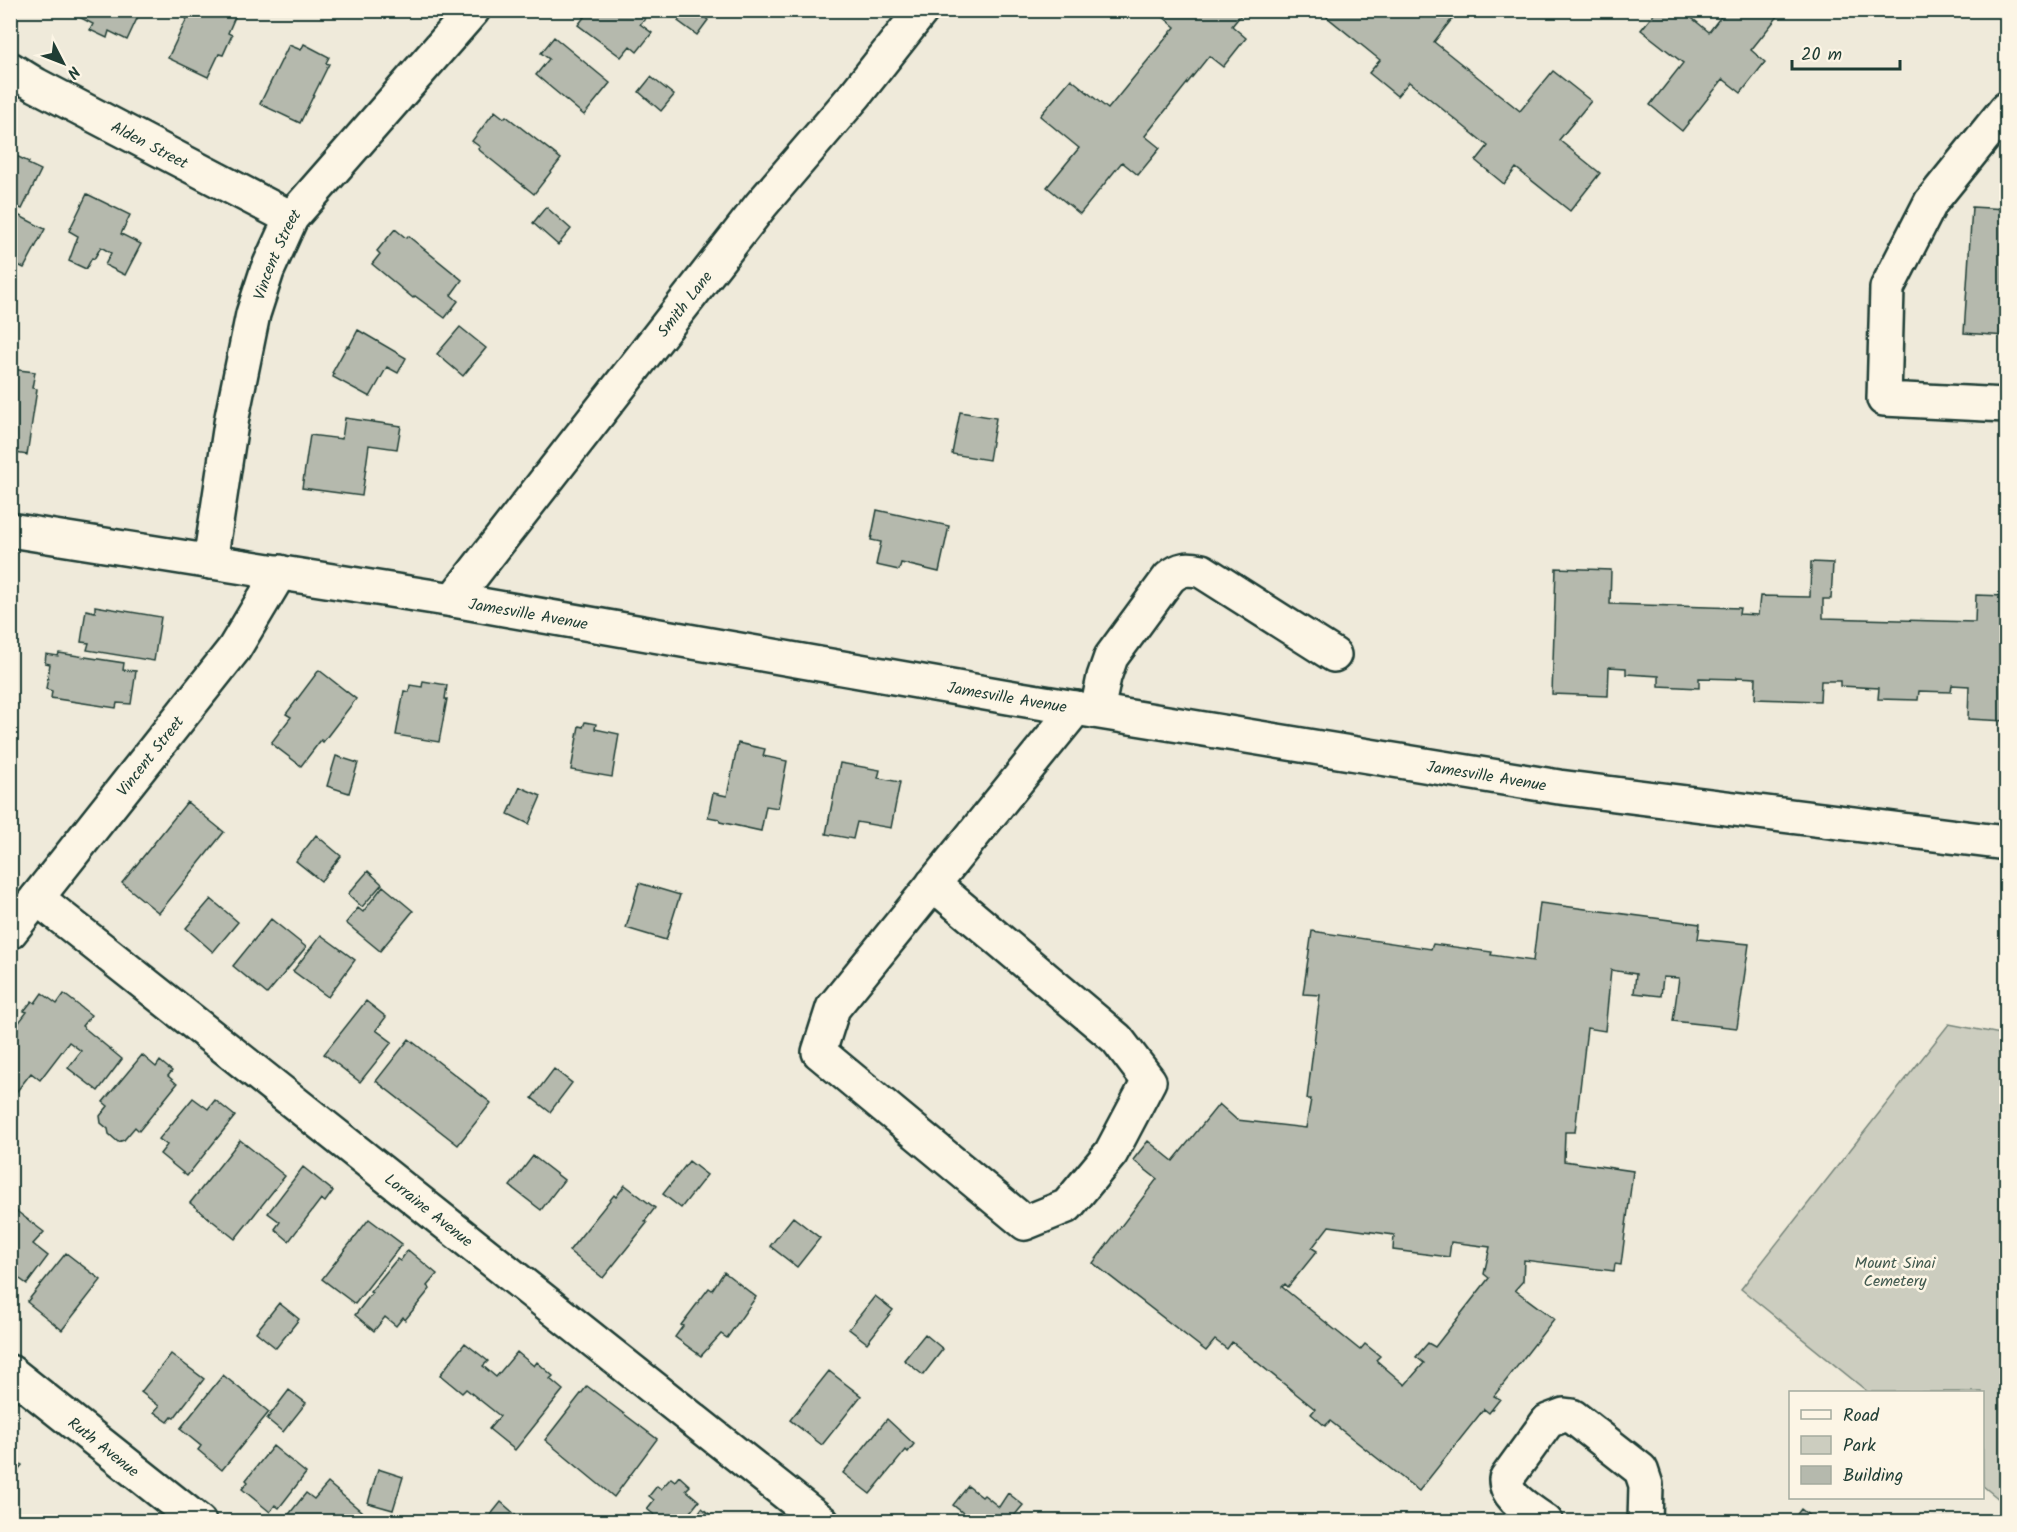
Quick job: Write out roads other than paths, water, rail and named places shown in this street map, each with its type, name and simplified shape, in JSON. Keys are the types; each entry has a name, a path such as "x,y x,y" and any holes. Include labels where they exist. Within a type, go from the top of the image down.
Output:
{"street":[{"name":"Vincent Street","path":"210,562 232,417 253,314 267,271 291,218 473,10"},
{"name":"Smith Lane","path":"453,600 761,205 922,10"},
{"name":"Alden Street","path":"10,69 36,85 291,218"},
{"path":"2007,108 1931,202 1887,288 1884,399 2007,405"},
{"name":"Jamesville Avenue","path":"10,530 453,600 1087,710 1559,787 2007,843"},
{"path":"933,884 1117,1039 1149,1081 1111,1153 1067,1206 1025,1223 819,1052 833,1008 933,884 1087,710 1111,657 1169,578 1177,571 1188,568 1202,571 1334,655"},
{"name":"Vincent Street","path":"10,932 234,649 280,572"},
{"name":"Lorraine Avenue","path":"37,898 822,1521"},
{"name":"Ruth Avenue","path":"10,1372 198,1521"},
{"path":"1546,1521 1510,1494 1506,1486 1506,1479 1548,1421 1564,1415 1572,1416 1641,1470 1646,1485 1644,1521"}],"park label":[{"name":"Mount Sinai Cemetery","path":"1895,1271"}]}
